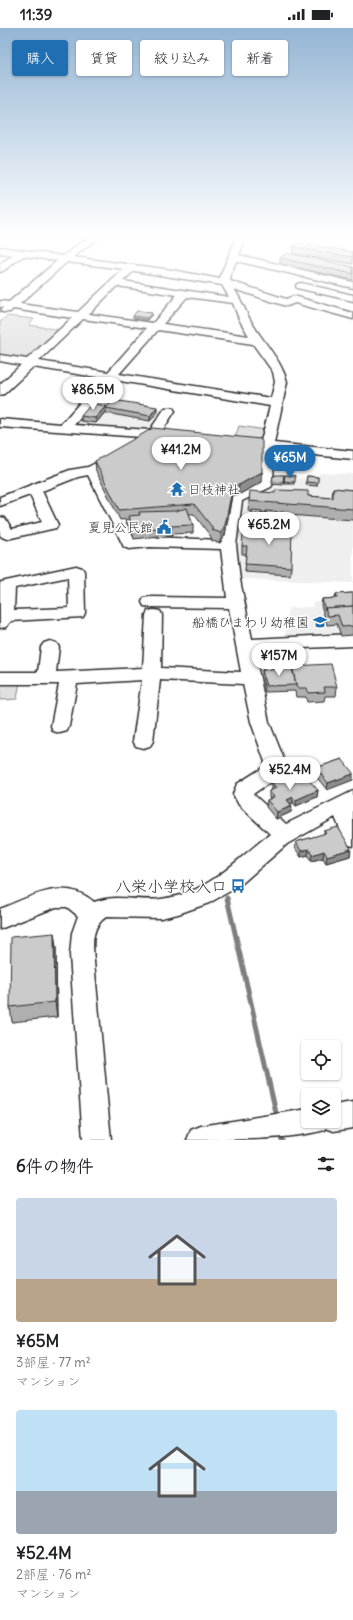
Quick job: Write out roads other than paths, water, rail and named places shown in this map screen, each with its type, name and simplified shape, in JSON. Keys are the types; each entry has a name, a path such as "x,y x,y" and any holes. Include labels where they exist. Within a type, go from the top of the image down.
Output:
{"street":[{"path":"0,318 35,288"},
{"path":"0,391 111,288"},
{"path":"145,288 237,300"},
{"path":"228,288 237,300 244,319 257,341 273,362 281,382 267,446 266,484 235,498 228,545 232,580 260,722 275,762 272,771 244,789 243,794 246,800 285,834"},
{"path":"240,288 287,303 294,299 351,313"},
{"path":"309,288 353,298"},
{"path":"65,427 157,327 185,293"},
{"path":"0,304 257,341"},
{"path":"0,315 13,306"},
{"path":"0,358 277,403"},
{"path":"0,502 76,473 92,470 154,434 169,411"},
{"path":"0,423 177,436"},
{"path":"244,443 353,455"},
{"path":"92,470 129,544 150,542 228,545"},
{"path":"0,521 7,534 51,525 34,489"},
{"path":"76,571 77,613 3,620 7,585 76,571"},
{"path":"143,741 152,674 152,609 236,602"},
{"path":"245,645 353,640"},
{"path":"46,678 50,647"},
{"path":"0,678 68,678 152,674 251,678"},
{"path":"60,726 68,678"},
{"path":"97,1140 82,956 83,934 85,926 92,915 99,909 108,907 153,909 172,906 217,889 285,834 347,802 353,838"},
{"path":"0,919 55,898 64,897 71,898 92,915"},
{"path":"341,1117 353,1115"},
{"path":"201,1140 301,1123"}],"waterway":[{"path":"227,898 277,1117"},
{"path":"280,1133 282,1140"}],"place":[{"name":"日枝神社","path":"177,489"},
{"name":"夏見公民館","path":"164,527"},
{"name":"船橋ひまわり幼稚園","path":"320,622"},
{"name":"八栄小学校入口","path":"238,886"}]}
